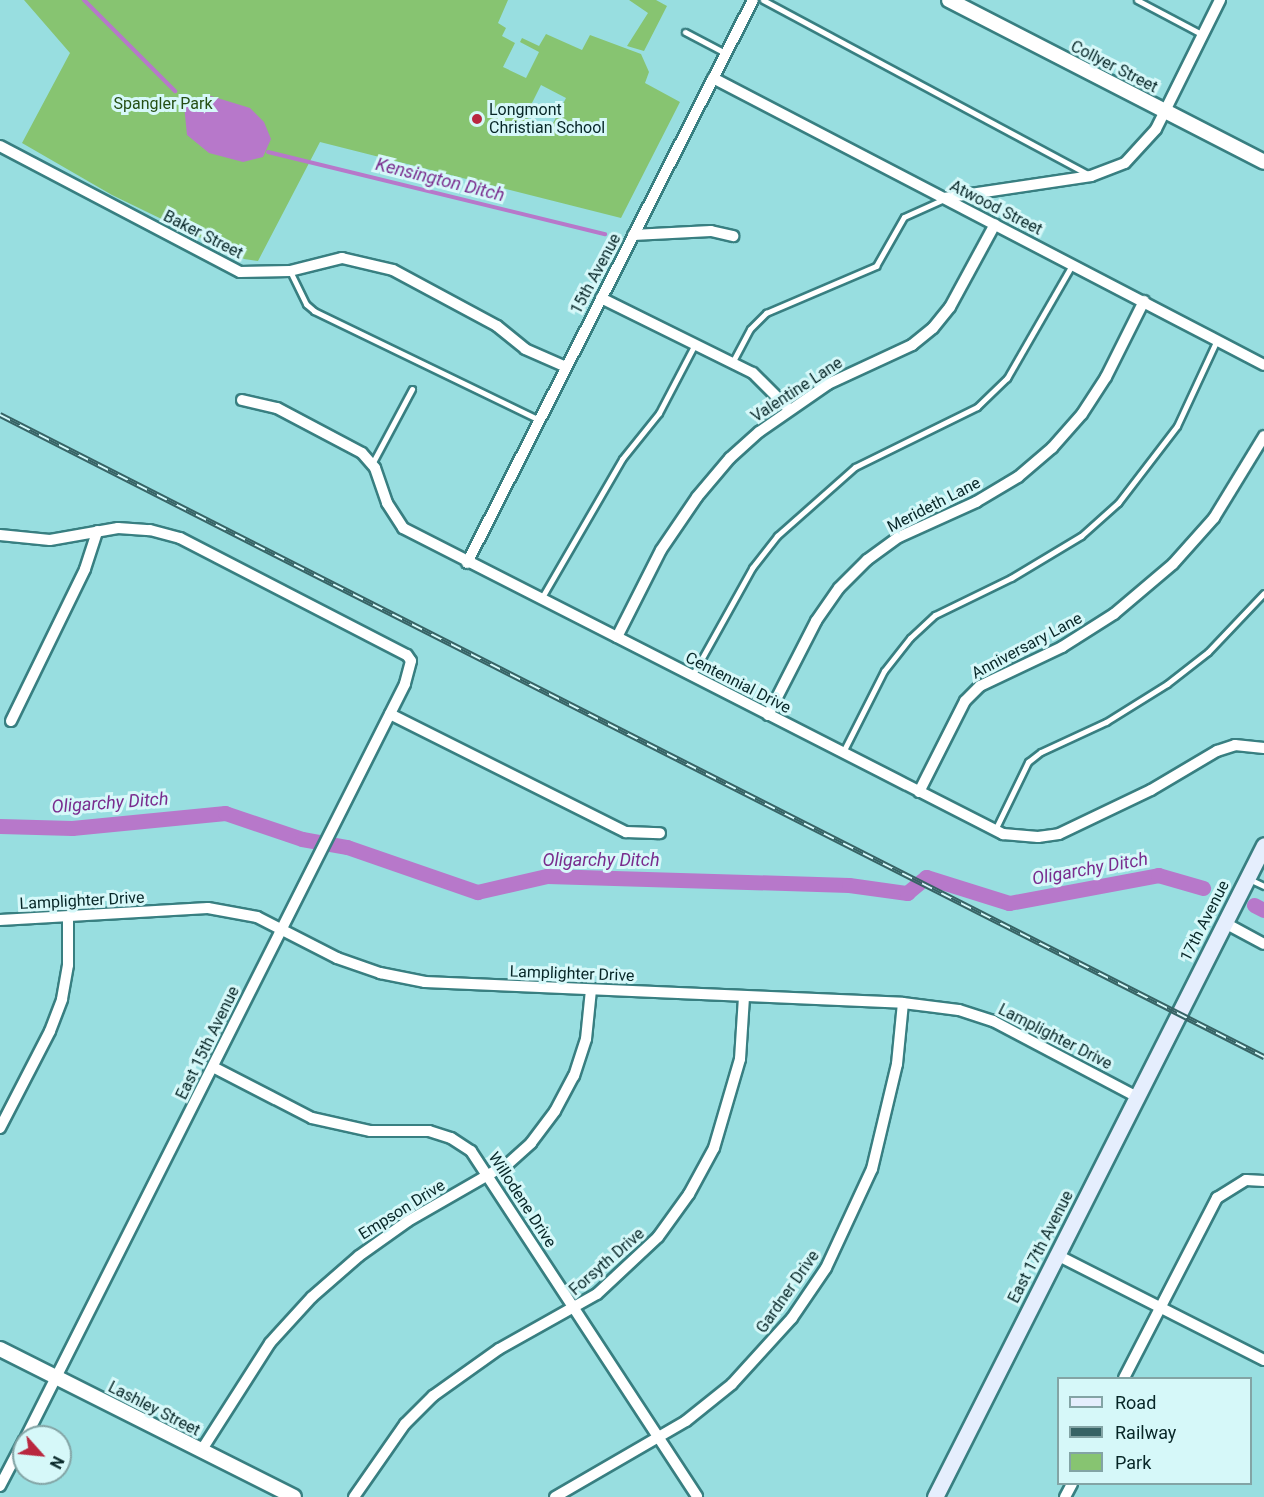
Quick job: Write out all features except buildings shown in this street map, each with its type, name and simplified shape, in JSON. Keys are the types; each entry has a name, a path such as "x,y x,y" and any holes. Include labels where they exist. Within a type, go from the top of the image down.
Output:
{"main road":[{"name":"17th Avenue","path":"1179,1014 1264,845"},
{"name":"East 17th Avenue","path":"935,1497 1179,1014"}],"street":[{"name":"15th Avenue","path":"467,563 537,419 753,0"},
{"name":"Collyer Street","path":"950,0 1261,158"},
{"path":"944,198 1091,176 1114,168 1136,155 1165,111 1220,0"},
{"name":"Atwood Street","path":"713,78 1264,365"},
{"name":"Baker Street","path":"0,146 240,272 290,271 342,258 393,270 498,326 525,349 564,366"},
{"name":"Valentine Lane","path":"617,637 661,550 697,497 730,458 789,409 828,384 912,345 933,328 950,307 995,224"},
{"path":"633,236 711,231 733,236"},
{"path":"601,298 732,363 770,387 789,409"},
{"name":"Merideth Lane","path":"768,715 816,621 839,588 867,560 898,537 976,502 1018,477 1052,448 1082,414 1106,377 1144,302"},
{"path":"242,400 277,408 362,453 372,464"},
{"name":"Anniversary Lane","path":"920,792 965,700 990,681 1062,647 1146,588 1214,518 1264,436"},
{"name":"Centennial Drive","path":"372,464 387,503 402,528 995,830 1024,837 1059,834 1151,790 1217,751 1235,745 1264,748"},
{"name":"East 15th Avenue","path":"32,1425 411,672 411,661 407,655 180,538 150,530 97,531"},
{"path":"0,535 50,540 97,531 85,569 11,721"},
{"path":"390,714 626,832 660,833"},
{"name":"Lamplighter Drive","path":"0,920 68,919 208,908 257,917 337,958 392,975 448,984 903,1003 981,1016 1137,1096"},
{"path":"0,1128 51,1031 62,999 68,965 68,919"},
{"path":"1225,923 1264,944"},
{"name":"Empson Drive","path":"201,1451 270,1343 312,1297 359,1256 408,1221 489,1176 531,1143 555,1111 574,1076 586,1039 591,990"},
{"name":"Forsyth Drive","path":"354,1497 385,1450 433,1396 499,1349 575,1309 631,1266 689,1194 714,1148 732,1098 740,1059 744,997"},
{"name":"Gardner Drive","path":"555,1497 658,1440 732,1384 764,1353 826,1268 855,1212 886,1124 903,1003"},
{"name":"Willodene Drive","path":"213,1067 321,1120 359,1130 429,1131 451,1138 471,1151 658,1440 698,1497"},
{"path":"1124,1377 1158,1307 1217,1198 1246,1180 1264,1180"},
{"path":"1057,1255 1264,1360"},
{"name":"Lashley Street","path":"0,1349 294,1497"},
{"name":"East 15th Avenue","path":"0,1486 12,1463"}],"lane":[{"path":"763,0 1091,176"},
{"path":"1137,0 1203,35"},
{"path":"685,32 725,53"},
{"path":"732,363 750,329 766,314 876,266 904,217 944,198"},
{"path":"692,676 752,568 777,536 855,467 978,407 1007,378 1072,264"},
{"path":"290,271 306,304 314,311 537,419"},
{"path":"842,753 884,671 910,638 935,615 1011,578 1082,536 1118,502 1177,426 1217,340"},
{"path":"541,599 622,459 659,413 694,344"},
{"path":"372,464 412,389"},
{"path":"995,830 1028,762 1041,752 1106,722 1167,684 1208,652 1264,593"},
{"path":"1248,878 1264,886"}],"green space":[{"name":"Spangler Park","path":"24,0 508,0 498,23 506,28 502,36 515,43 503,67 526,78 539,52 520,42 522,38 539,46 546,34 582,50 590,35 641,54 649,72 645,83 680,102 621,218 320,142 258,261 244,259 112,195 22,143 70,53","holes":["541,85 566,98 550,129 525,117"]},
{"path":"629,0 656,0 667,6 644,51 627,46 648,13"}],"shaded area":[{"path":"211,96 250,108 264,122 271,139 263,157 243,162 209,153 187,135 184,105"}],"waterway":[{"name":"Kensington Ditch","path":"84,0 175,91"},
{"name":"Kensington Ditch","path":"268,152 605,234"},
{"name":"Oligarchy Ditch","path":"0,826 72,828 225,813 302,839 347,847 477,892 547,876 849,885 907,893 926,877 1009,903 1158,875 1203,888"},
{"name":"Oligarchy Ditch","path":"1254,905 1264,910"}],"railway":[{"path":"0,415 1264,1057"}],"place":[{"name":"Longmont Christian School","path":"477,119"}]}
